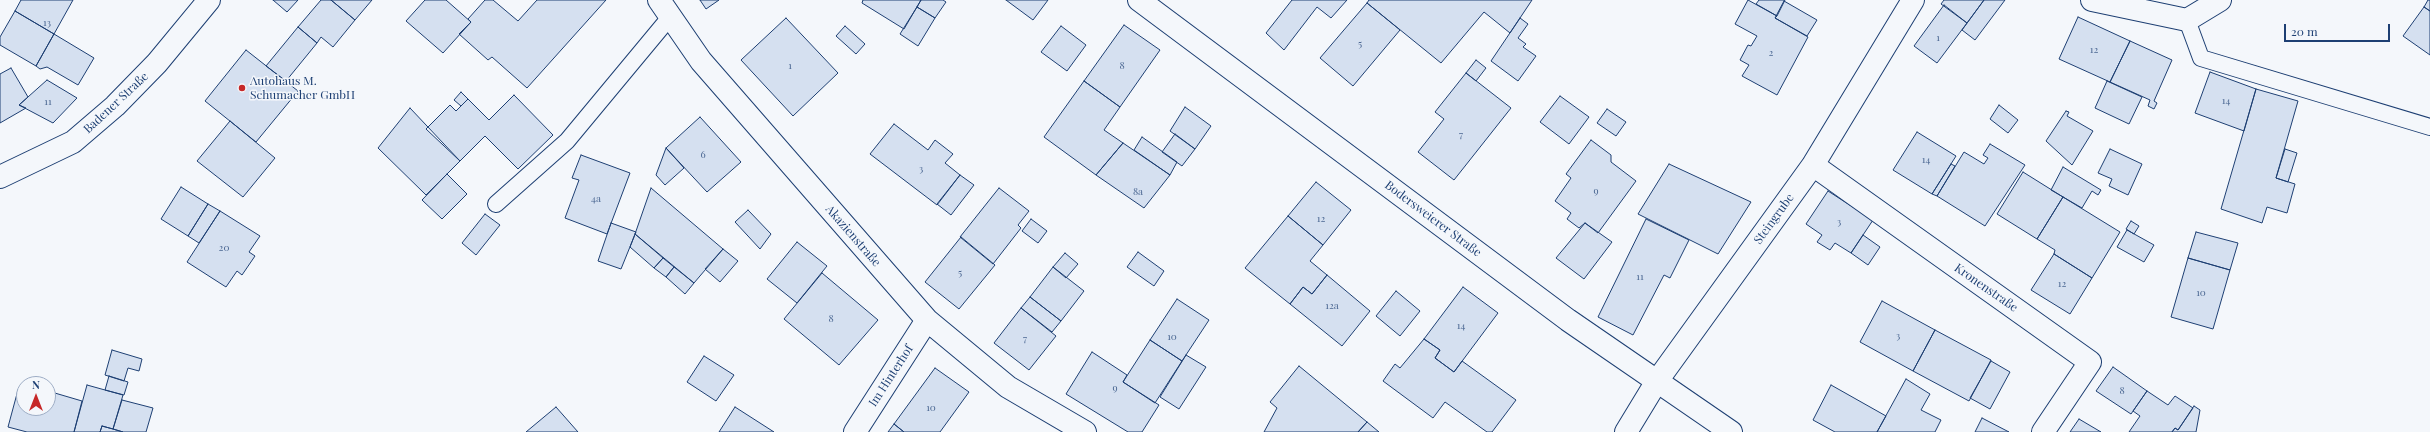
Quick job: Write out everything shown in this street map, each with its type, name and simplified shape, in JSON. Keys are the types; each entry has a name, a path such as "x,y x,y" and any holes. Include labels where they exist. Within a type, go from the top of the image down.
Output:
{"street":[{"name":"Badener Straße","path":"0,177 73,142 115,106 157,64 209,0"},
{"name":"Bodersweierer Straße","path":"1139,0 1561,315 1731,432"},
{"name":"Steingrube","path":"1626,432 1657,381 1813,165 1912,0"},
{"path":"2092,0 2187,20 2220,0"},
{"name":"Akazienstraße","path":"664,8 701,61 927,320 1008,387 1085,432"},
{"name":"Kronenstraße","path":"1813,165 2090,362 2042,432"},
{"name":"Im Hinterhof","path":"855,432 927,320"}],"lane":[{"path":"496,204 567,141 664,8"},
{"path":"2187,20 2201,58 2430,127"}],"building":[{"path":"21,0 73,0 54,34 15,11"},
{"path":"273,0 298,0 287,12"},
{"path":"321,0 331,0 355,20 333,47 321,37 317,43 298,27"},
{"path":"331,0 372,0 355,20"},
{"path":"425,0 446,0 471,22 443,53 406,21"},
{"path":"485,0 493,0 518,21 537,0 606,0 527,88 492,57 488,60 459,34 471,22 468,19"},
{"path":"700,0 719,0 706,9"},
{"path":"863,0 921,0 904,29 862,3"},
{"path":"921,0 943,0 946,2 935,18 917,7"},
{"path":"1006,0 1048,0 1033,20"},
{"path":"1292,0 1347,0 1331,18 1317,7 1284,50 1266,33"},
{"path":"1369,0 1532,0 1510,33 1484,12 1441,63 1367,3"},
{"path":"1748,0 1777,16 1775,18 1808,37 1777,95 1742,76 1749,65 1740,60 1748,45 1751,46 1757,36 1735,24"},
{"path":"1759,0 1785,0 1777,16 1756,4"},
{"path":"1944,0 1984,0 1967,23 1941,4"},
{"path":"1984,0 2005,0 1975,40 1962,30"},
{"path":"2428,0 2430,0 2430,11 2424,7"},
{"path":"1784,1 1817,20 1807,36 1775,18"},
{"path":"1367,3 1400,30 1353,86 1320,58"},
{"path":"1944,5 1967,23 1937,63 1914,46"},
{"path":"917,7 935,18 918,46 900,34"},
{"path":"2424,7 2430,11 2430,55 2403,36"},
{"path":"15,11 54,34 36,66 0,45 0,37"},
{"path":"2078,17 2130,41 2110,82 2059,59"},
{"path":"786,18 838,73 793,116 741,60"},
{"path":"1520,18 1528,24 1518,38 1526,44 1523,47 1536,56 1518,81 1491,61"},
{"path":"1124,25 1160,50 1120,107 1084,81"},
{"path":"845,26 865,44 856,54 836,36"},
{"path":"1061,26 1086,45 1067,71 1041,52"},
{"path":"298,27 317,43 286,81 266,66"},
{"path":"54,34 94,58 78,85 47,67 40,69 36,66"},
{"path":"2130,41 2172,60 2154,101 2157,103 2154,109 2148,106 2150,100 2110,82"},
{"path":"246,50 298,91 256,142 205,101"},
{"path":"1476,60 1486,68 1476,81 1466,73"},
{"path":"11,68 28,97 19,105 26,108 0,123 0,74"},
{"path":"2210,72 2256,89 2244,131 2195,113"},
{"path":"1466,73 1511,108 1454,180 1418,152 1444,119 1435,112"},
{"path":"47,80 77,98 53,123 19,105"},
{"path":"1084,81 1120,107 1104,130 1123,143 1096,175 1044,137"},
{"path":"2107,81 2142,97 2129,124 2095,108"},
{"path":"2256,89 2298,101 2276,178 2295,184 2287,213 2267,207 2262,223 2221,209"},
{"path":"461,92 468,99 461,106 454,100"},
{"path":"514,95 553,135 518,169 485,136 460,161 426,129 450,105 456,111 468,99 489,120"},
{"path":"1560,96 1589,117 1569,144 1540,122"},
{"path":"1999,105 2018,120 2008,133 1990,119"},
{"path":"1185,107 1211,126 1195,149 1170,131"},
{"path":"410,108 460,161 426,195 378,148"},
{"path":"1607,109 1626,122 1616,136 1597,123"},
{"path":"2066,111 2069,112 2067,116 2093,131 2072,165 2046,141"},
{"path":"700,117 741,162 707,192 666,148"},
{"path":"230,121 275,158 243,197 197,161"},
{"path":"894,124 928,150 935,140 953,154 945,163 960,175 937,205 870,154"},
{"path":"1917,132 1956,156 1932,194 1893,170"},
{"path":"1175,134 1195,149 1182,166 1162,152"},
{"path":"1142,137 1177,162 1170,175 1134,150"},
{"path":"1591,140 1611,155 1611,162 1636,181 1598,233 1585,223 1579,228 1567,219 1571,213 1555,201 1571,178 1566,174"},
{"path":"1123,143 1170,175 1144,208 1096,175"},
{"path":"1990,144 2025,165 1985,226 1937,196 1964,152 1984,164 1988,158 1983,155"},
{"path":"666,148 684,168 665,185 656,175"},
{"path":"2110,149 2142,164 2128,195 2109,186 2112,179 2098,173"},
{"path":"2285,149 2297,153 2288,182 2276,178"},
{"path":"581,155 630,173 607,234 565,218 579,180 572,178"},
{"path":"1669,164 1751,202 1718,254 1638,214"},
{"path":"1951,164 1955,166 1937,196 1932,194"},
{"path":"2063,167 2101,190 2098,195 2092,191 2082,208 2051,190"},
{"path":"2023,172 2063,197 2037,239 1997,214"},
{"path":"447,174 467,194 442,219 422,200"},
{"path":"960,175 974,185 951,215 937,204"},
{"path":"1316,182 1351,210 1323,245 1288,216"},
{"path":"181,187 208,204 188,236 161,219"},
{"path":"651,188 723,249 694,283 635,234"},
{"path":"999,188 1029,211 1018,225 1021,228 993,264 960,237"},
{"path":"1828,191 1873,220 1851,253 1835,243 1830,250 1817,242 1822,235 1806,224"},
{"path":"2063,197 2120,232 2092,278 2054,254 2055,250 2037,239"},
{"path":"208,204 220,211 199,243 188,236"},
{"path":"748,210 771,234 760,249 735,222"},
{"path":"220,211 260,236 249,252 255,256 242,275 237,271 226,287 187,262"},
{"path":"485,214 500,225 476,255 462,243"},
{"path":"1288,216 1323,245 1310,261 1327,275 1312,294 1303,287 1290,304 1245,268"},
{"path":"1031,219 1047,231 1038,243 1022,231"},
{"path":"1646,219 1689,240 1670,278 1664,275 1633,335 1598,317"},
{"path":"2131,221 2139,226 2134,234 2126,229"},
{"path":"611,223 636,232 621,269 598,261"},
{"path":"1585,223 1612,242 1584,279 1556,258"},
{"path":"2127,230 2154,245 2144,262 2117,247"},
{"path":"2196,232 2238,243 2230,270 2188,258"},
{"path":"635,234 663,258 654,268 630,247"},
{"path":"1863,235 1880,247 1868,265 1851,253"},
{"path":"961,237 995,265 959,309 925,282"},
{"path":"797,242 827,266 797,303 767,279"},
{"path":"723,249 738,261 720,282 705,269"},
{"path":"1138,252 1164,271 1154,286 1127,267"},
{"path":"1065,253 1078,264 1066,278 1053,267"},
{"path":"2054,254 2092,278 2070,314 2031,290"},
{"path":"663,258 674,267 666,277 654,268"},
{"path":"2188,258 2230,270 2213,329 2171,317"},
{"path":"674,267 694,283 685,294 666,277"},
{"path":"1053,267 1084,291 1061,321 1030,297"},
{"path":"822,273 878,320 839,365 784,319"},
{"path":"1327,275 1370,311 1342,346 1290,304 1303,287 1312,294"},
{"path":"1463,287 1498,313 1454,372 1435,358 1440,350 1424,339"},
{"path":"1396,291 1420,311 1400,336 1376,316"},
{"path":"1030,297 1061,321 1052,332 1021,308"},
{"path":"1177,299 1209,320 1182,361 1150,340"},
{"path":"1882,301 1935,330 1913,371 1860,342"},
{"path":"1021,308 1056,336 1029,370 994,343"},
{"path":"1935,330 1991,360 1969,401 1913,371"},
{"path":"1424,339 1440,350 1435,358 1454,372 1462,361 1516,400 1492,432 1487,432 1445,402 1433,418 1383,381 1395,364 1400,368"},
{"path":"1150,340 1182,361 1155,403 1123,382"},
{"path":"112,350 142,359 139,371 128,368 124,381 105,375"},
{"path":"1092,352 1127,375 1123,382 1159,405 1142,432 1128,432 1066,394"},
{"path":"1186,355 1206,367 1179,409 1160,397"},
{"path":"704,356 734,375 716,401 687,382"},
{"path":"1991,361 2010,372 1990,409 1970,398"},
{"path":"1299,366 1367,422 1358,432 1264,432 1277,408 1270,402"},
{"path":"2113,367 2147,391 2131,414 2096,391"},
{"path":"935,368 969,392 940,432 904,432 894,424"},
{"path":"109,376 128,382 124,395 105,390"},
{"path":"1906,379 1930,394 1921,410 1941,420 1935,432 1877,432"},
{"path":"87,385 123,395 113,429 102,426 100,432 74,432"},
{"path":"1831,385 1886,416 1877,432 1835,432 1813,420"},
{"path":"2147,391 2168,405 2175,396 2193,408 2178,430 2175,428 2172,432 2129,432 2140,416 2133,411"},
{"path":"56,393 82,401 74,432 27,432 8,427 16,397 16,416 56,416"},
{"path":"122,400 153,408 146,432 123,432 113,429"},
{"path":"2194,406 2200,410 2196,432 2172,432 2175,428 2178,430"},
{"path":"556,407 578,432 526,432"},
{"path":"735,407 774,432 719,432"},
{"path":"1982,418 2009,432 1975,432"},
{"path":"2079,419 2101,432 2070,432"},
{"path":"1367,422 1379,432 1358,432"},
{"path":"894,424 904,432 888,432"},
{"path":"102,426 113,429 123,432 100,432"}],"place":[{"name":"Autohaus M. Schumacher GmbH","path":"242,88"}]}
